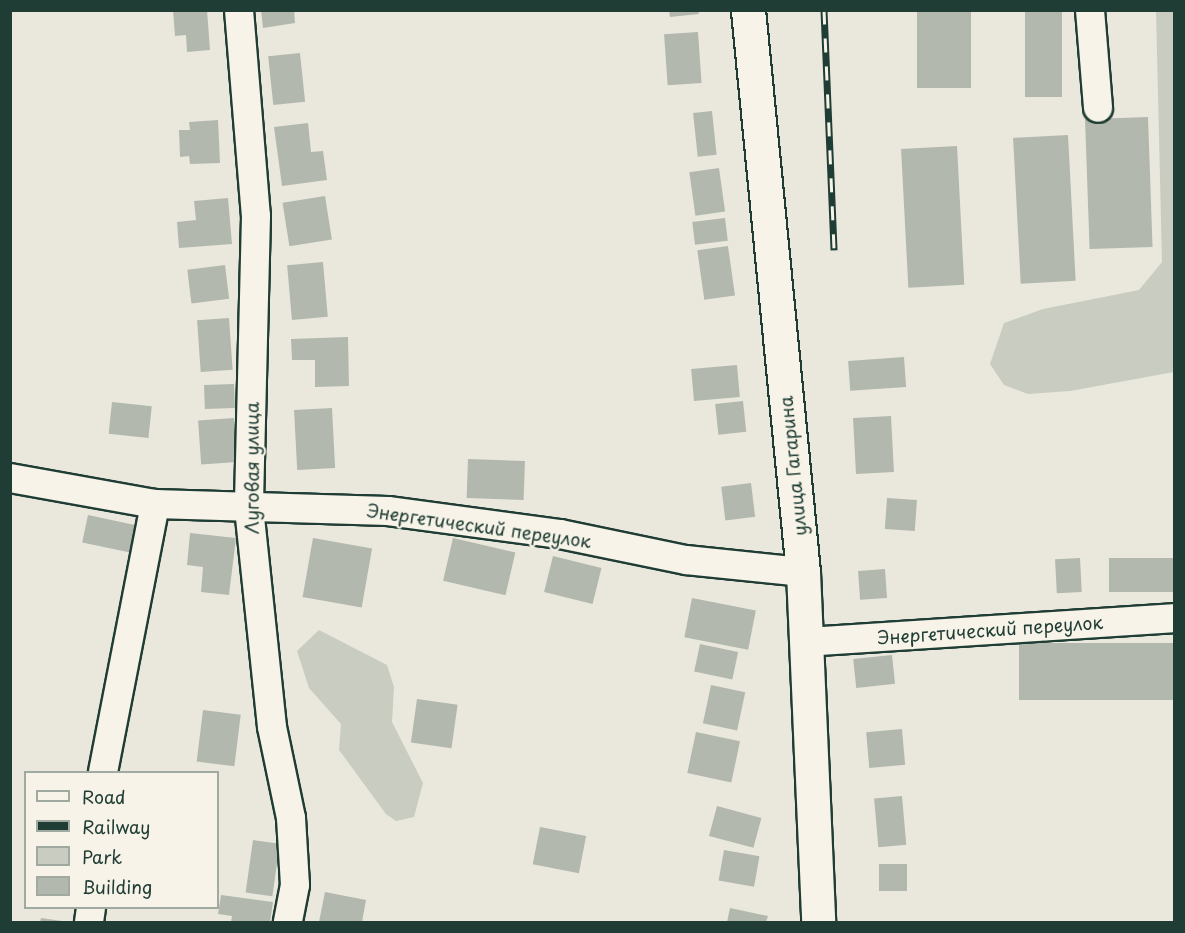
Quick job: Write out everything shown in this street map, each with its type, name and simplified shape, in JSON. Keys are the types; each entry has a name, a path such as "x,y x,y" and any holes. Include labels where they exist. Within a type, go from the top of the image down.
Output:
{"main road":[{"name":"улица Гагарина","path":"748,10 803,572 818,922"}],"street":[{"name":"Луговая улица","path":"239,10 256,216 249,508 272,727 291,818 295,885 288,922"},
{"path":"1090,10 1098,108"},
{"name":"Энергетический переулок","path":"10,478 155,504 388,511 560,534 686,560 803,572"},
{"path":"104,771 155,504"},
{"name":"Энергетический переулок","path":"806,642 1174,618"}],"green space":[{"path":"1156,11 1174,11 1174,372 1070,391 1028,394 1004,385 990,364 1004,323 1043,309 1139,290 1162,262"},
{"path":"319,630 387,665 394,687 392,722 423,783 414,817 396,821 386,814 339,750 341,724 309,688 297,651"}],"building":[{"path":"173,10 207,10 210,50 187,52 186,35 175,36"},
{"path":"261,10 294,10 295,23 263,28"},
{"path":"669,10 698,10 699,14 670,17"},
{"path":"917,10 971,10 971,88 917,88"},
{"path":"1025,10 1062,10 1062,97 1025,97"},
{"path":"698,32 702,83 668,85 664,34"},
{"path":"300,53 305,102 273,105 268,56"},
{"path":"712,111 717,155 698,157 693,113"},
{"path":"1148,117 1153,247 1090,249 1085,119"},
{"path":"218,120 220,163 190,164 189,156 180,157 179,130 190,130 189,122"},
{"path":"308,123 311,152 323,151 327,180 282,186 274,127"},
{"path":"1068,135 1076,281 1021,284 1013,138"},
{"path":"957,146 964,285 908,288 901,149"},
{"path":"719,168 725,212 695,216 689,172"},
{"path":"325,196 332,239 289,246 283,203"},
{"path":"228,198 232,244 179,248 177,222 196,220 194,201"},
{"path":"725,218 728,241 695,245 692,222"},
{"path":"728,246 735,296 704,300 697,250"},
{"path":"323,262 328,317 292,320 287,265"},
{"path":"225,265 229,299 191,303 187,270"},
{"path":"229,318 233,370 201,372 197,320"},
{"path":"348,337 349,386 315,387 315,360 292,360 291,339"},
{"path":"904,357 906,387 850,391 848,361"},
{"path":"737,365 740,397 694,401 691,369"},
{"path":"234,384 235,408 205,409 204,385"},
{"path":"743,401 746,432 718,435 715,404"},
{"path":"112,402 152,406 148,438 109,434"},
{"path":"332,408 335,468 297,470 294,410"},
{"path":"891,416 894,472 856,474 853,418"},
{"path":"234,418 237,462 201,464 198,421"},
{"path":"468,459 525,461 524,500 467,498"},
{"path":"751,483 755,517 725,520 721,487"},
{"path":"887,498 917,500 915,531 885,529"},
{"path":"88,515 136,525 130,553 82,542"},
{"path":"190,533 236,538 229,595 201,592 203,567 187,565"},
{"path":"313,538 372,548 362,608 303,597"},
{"path":"453,538 515,552 505,595 443,581"},
{"path":"553,556 602,568 593,604 544,592"},
{"path":"1080,558 1082,592 1057,593 1055,559"},
{"path":"1109,558 1174,558 1174,592 1109,592"},
{"path":"885,569 887,598 860,600 858,571"},
{"path":"692,598 756,610 748,650 684,637"},
{"path":"1019,643 1174,643 1174,700 1019,700"},
{"path":"700,644 738,652 732,679 694,671"},
{"path":"892,655 895,684 856,688 853,659"},
{"path":"711,685 745,692 737,730 703,723"},
{"path":"417,699 458,705 451,748 411,743"},
{"path":"203,710 241,715 234,766 197,762"},
{"path":"902,729 905,765 869,768 866,732"},
{"path":"696,732 740,741 731,782 687,773"},
{"path":"902,796 906,845 878,847 874,798"},
{"path":"717,806 761,818 753,848 709,836"},
{"path":"540,827 586,836 579,873 533,864"},
{"path":"253,840 280,844 272,896 246,892"},
{"path":"724,850 759,856 754,887 719,881"},
{"path":"879,864 907,864 907,891 879,891"},
{"path":"325,892 366,900 362,922 319,922"},
{"path":"221,895 273,902 270,922 231,922 232,916 218,914"},
{"path":"730,908 768,916 766,922 727,922"},
{"path":"41,918 62,921 62,922 40,922"}],"railway":[{"path":"824,10 834,250"}]}
